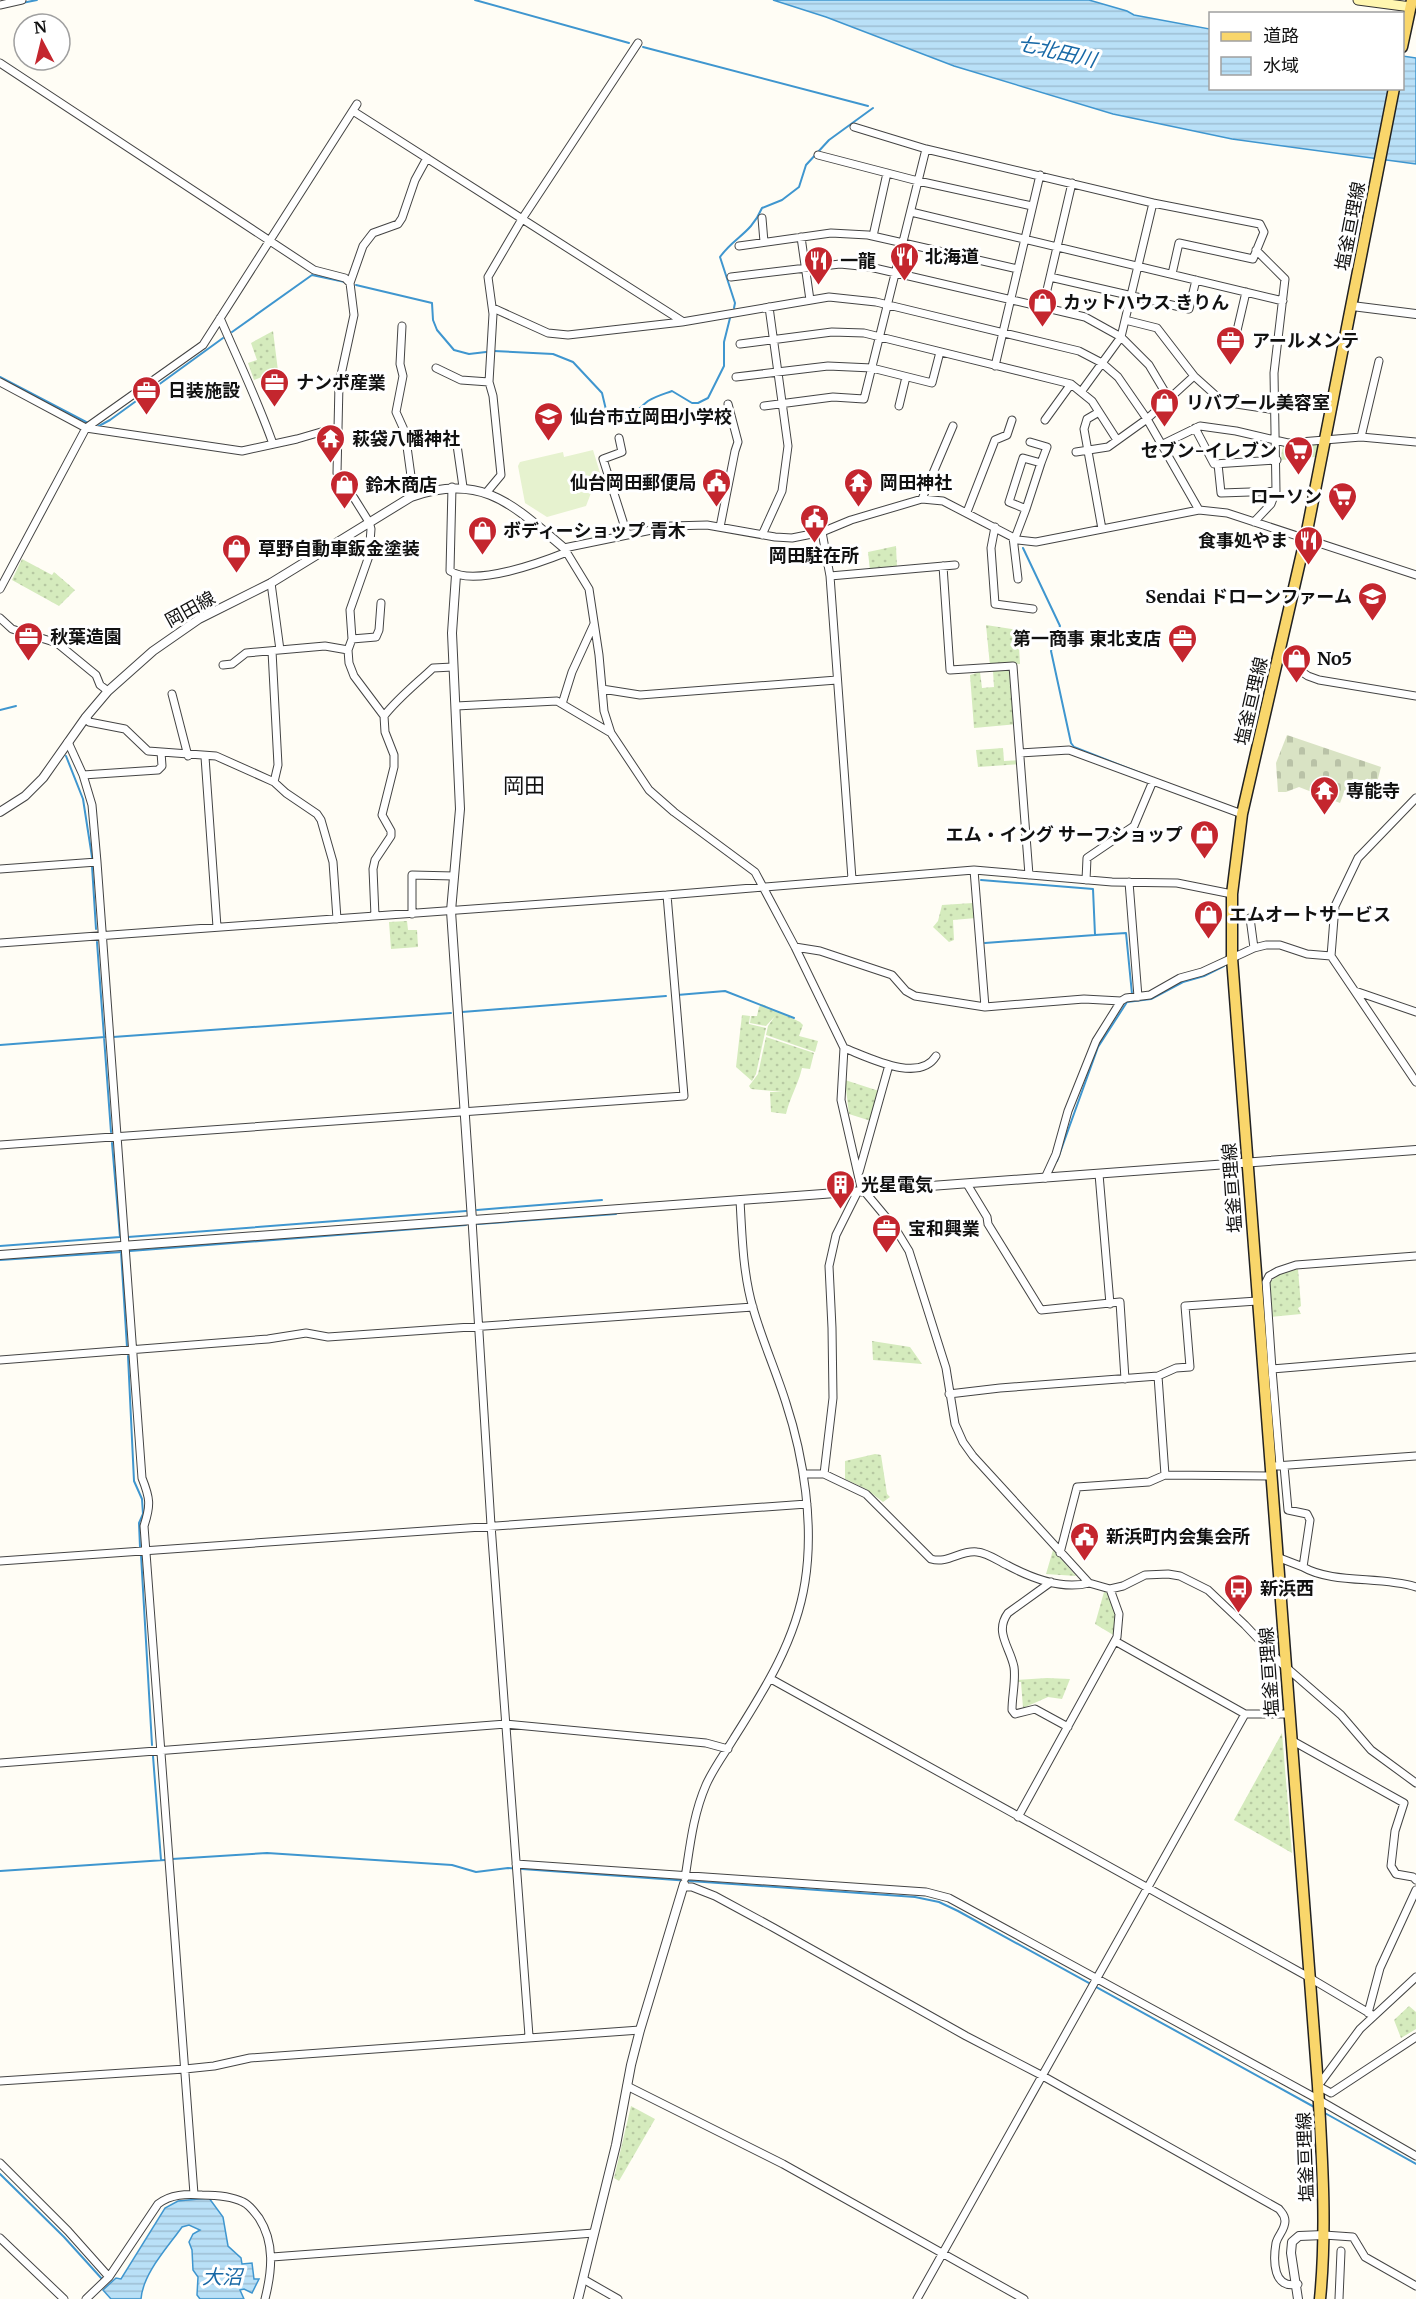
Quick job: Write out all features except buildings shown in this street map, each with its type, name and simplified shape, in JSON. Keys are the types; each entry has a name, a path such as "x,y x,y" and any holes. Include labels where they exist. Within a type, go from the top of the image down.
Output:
{"main road":[{"path":"1358,0 1412,7 1404,39"},
{"name":"塩釜亘理線","path":"1320,2299 1324,2235 1320,2116 1277,1557 1276,1469 1257,1301 1232,958 1232,894 1242,814 1306,537 1394,90"}],"street":[{"path":"0,5 22,0"},
{"path":"486,493 501,476 493,396 489,382 493,308 488,277 522,219 638,43"},
{"path":"0,63 314,270 345,278 350,283"},
{"path":"0,589 87,428 203,345 355,107 427,158 682,321"},
{"path":"854,127 926,149 1153,203 1260,224 1264,232 1252,259 1179,243 1172,274"},
{"path":"764,406 833,397 864,399 926,149"},
{"path":"818,155 918,181 1032,206"},
{"path":"375,916 373,869 375,860 391,837 391,831 382,815 394,767 394,755 385,732 384,716 354,676 349,663 348,650 352,639 350,610 369,556 371,529 354,498 341,484 337,473 339,384 354,315 350,283 363,246 373,233 398,224 415,180 427,158"},
{"path":"873,236 887,173"},
{"path":"995,366 1040,175"},
{"path":"1043,307 1072,183"},
{"path":"1081,392 1121,337 1153,203"},
{"path":"911,212 1283,301"},
{"path":"762,218 764,242"},
{"path":"739,246 831,233 873,236 1018,269"},
{"path":"801,237 810,300"},
{"path":"1254,522 1271,504 1276,491 1274,373 1285,279 1256,250"},
{"path":"730,277 840,264 870,267 1085,317 1121,337 1149,365 1168,397"},
{"path":"1050,277 1189,309 1196,280"},
{"path":"1232,352 1246,292"},
{"path":"493,308 548,333 567,335 682,321 829,297 888,304 1079,351 1102,363 1118,377 1147,419 1199,510"},
{"path":"1352,306 1416,314"},
{"path":"762,535 782,491 788,446 769,307"},
{"path":"220,318 236,357 249,380 273,444"},
{"path":"1125,320 1157,328 1194,376 1223,402 1276,410"},
{"path":"402,326 400,364 403,376 396,412 405,432 411,476 411,497"},
{"path":"740,344 832,332 864,333 1071,384 1092,401 1117,440"},
{"path":"736,378 828,366 872,368 932,383 940,352"},
{"path":"1361,437 1378,361"},
{"path":"436,368 461,380 489,382"},
{"path":"1076,452 1108,447 1147,419 1168,397 1194,376"},
{"path":"899,406 906,377"},
{"path":"0,382 87,428 243,451 338,427"},
{"path":"1044,420 1071,384"},
{"path":"720,527 738,442 728,404"},
{"path":"1099,412 1087,419 1084,429 1102,529"},
{"path":"967,512 995,440 1007,435 1012,420"},
{"path":"922,499 953,426"},
{"path":"1161,445 1200,426 1236,431 1288,443 1361,437 1416,442"},
{"path":"1195,428 1214,464 1277,460"},
{"path":"619,438 622,452 603,459 627,534"},
{"path":"1018,579 1014,537 1047,447 1030,442"},
{"path":"457,445 463,487"},
{"path":"1026,509 1009,502 1023,459 1041,463"},
{"path":"1218,464 1221,493 1276,491"},
{"path":"452,487 450,571 456,574 477,576 499,574 543,562 566,550 627,534 671,526 707,525 792,538 822,532 850,520 922,499 943,501 1014,537 1036,542 1199,510 1227,513 1416,574"},
{"name":"岡田線","path":"0,812 25,796 43,778 86,717 108,691 176,634 199,619 271,583 411,497 430,490 452,487 463,487 486,493 518,510 566,550"},
{"path":"995,527 991,548 995,604 1033,609"},
{"path":"822,532 830,576 852,879"},
{"path":"566,550 589,589 604,711 611,734 649,790 674,812 755,872 795,947 844,1048 841,1100 861,1192 895,1228 909,1251 946,1368 955,1424 963,1442 973,1456 1089,1583"},
{"path":"830,576 955,565"},
{"path":"943,566 950,670 1013,666 1029,875"},
{"path":"456,574 452,633 460,809 452,911 491,1525 529,2036"},
{"path":"271,583 276,650 279,765 274,782"},
{"path":"352,639 376,637 379,630 381,603"},
{"path":"0,618 12,629"},
{"path":"562,704 572,672 594,624"},
{"path":"0,627 57,643 96,675 100,685 108,691"},
{"path":"223,665 232,664 246,653 325,646 348,650"},
{"path":"1278,656 1308,676 1319,680 1416,696"},
{"path":"384,716 397,700 410,691 433,668 453,667"},
{"path":"602,689 640,694 837,680"},
{"path":"172,694 188,756"},
{"path":"456,706 557,701 611,734"},
{"path":"86,717 89,722 125,729 148,751 188,756 216,756 274,782 317,814 321,820 333,862 337,919"},
{"path":"68,742 92,805 97,862 142,1478 149,1495 150,1508 144,1526 194,2194"},
{"path":"1020,753 1069,750 1242,814"},
{"path":"82,775 158,770 162,766 161,752"},
{"path":"205,757 217,927"},
{"path":"1086,880 1087,858 1134,826 1153,781"},
{"path":"1416,798 1358,858 1335,906 1331,956 1416,1082"},
{"path":"0,869 97,862"},
{"path":"974,870 985,1007"},
{"path":"0,943 667,895 974,870 1086,880 1177,883 1232,894"},
{"path":"412,914 412,875 454,876"},
{"path":"1129,882 1138,997"},
{"path":"0,1145 684,1096 667,895"},
{"path":"1250,918 1254,948"},
{"path":"1045,1178 1056,1154 1068,1111 1096,1041 1121,1001 1126,998 1150,995 1180,978 1202,972 1254,948 1280,945 1307,954 1331,956"},
{"path":"795,947 820,951 892,975 906,991 915,996 985,1007 1084,999 1121,1001"},
{"path":"1355,991 1416,1012"},
{"path":"844,1048 902,1068 924,1068 936,1056"},
{"path":"858,1175 889,1065"},
{"path":"0,1255 1416,1150"},
{"path":"1099,1174 1110,1304"},
{"path":"967,1184 987,1217 988,1224 1041,1310 1120,1302 1125,1379"},
{"path":"824,1474 833,1398 829,1266 837,1235 861,1192"},
{"path":"578,2299 616,2145 640,2030 685,1880 694,1819 707,1784 771,1679 792,1634 805,1585 809,1556 807,1504 803,1474 787,1405 753,1307 745,1264 740,1200"},
{"path":"1303,1567 1310,1520 1307,1514 1288,1510 1276,1469 1266,1282 1269,1276 1296,1265 1416,1256"},
{"path":"949,1394 1158,1376 1176,1368 1190,1367 1185,1306 1257,1301"},
{"path":"0,1360 268,1340 306,1332 328,1337 753,1307"},
{"path":"1272,1369 1416,1357"},
{"path":"1158,1376 1165,1475"},
{"path":"1060,1553 1077,1487 1149,1482 1165,1475 1276,1469 1416,1456"},
{"path":"803,1474 824,1474 866,1494 931,1559 939,1561 978,1552 1037,1579 1080,1585 1089,1583 1110,1589 1123,1586 1145,1575 1156,1574 1180,1576 1197,1583 1208,1590 1286,1667 1341,1715 1371,1750 1416,1783"},
{"path":"0,1561 807,1504"},
{"path":"1277,1557 1314,1574 1388,1581 1416,1587"},
{"path":"1051,1582 1008,1613 1003,1619 1002,1632 1014,1668 1012,1710 1015,1714 1035,1708 1068,1727"},
{"path":"1018,1817 1117,1637 1119,1614 1110,1589"},
{"path":"1115,1641 1245,1714 1289,1714"},
{"path":"771,1679 1371,2014"},
{"path":"916,2299 1245,1714"},
{"path":"0,1763 506,1724 706,1743 728,1749"},
{"path":"1291,1740 1404,1803 1395,1831 1391,1866 1396,1874 1413,1877 1416,1880"},
{"path":"516,1868 685,1880 926,1892 949,1898 1093,1982 1416,2156"},
{"path":"685,1880 692,1887 715,1896 966,2036 1041,2075 1278,2209 1284,2215 1285,2222 1276,2243 1275,2273 1277,2279 1283,2284 1291,2286 1298,2284"},
{"path":"1371,2014 1380,1968 1416,1890"},
{"path":"1416,1977 1371,2014 1318,2086 1330,2093 1416,2037"},
{"path":"0,2081 185,2069 214,2066 250,2058 529,2036 640,2030"},
{"path":"627,2086 783,2164 1024,2299"},
{"path":"0,2163 68,2230 106,2280"},
{"path":"86,2299 106,2280 158,2204 173,2196 194,2194 214,2195 244,2202 252,2208 267,2232 272,2257 265,2299"},
{"path":"272,2257 594,2233"},
{"path":"1298,2299 1298,2284 1291,2253 1292,2242 1299,2236 1353,2237 1365,2257 1416,2286"},
{"path":"0,2238 64,2299"},
{"path":"1339,2299 1341,2251"},
{"path":"582,2279 618,2299"}],"green space":[{"path":"273,331 278,371 254,380 248,363 257,360 251,343"},
{"path":"1318,444 1315,457 1281,460 1284,446"},
{"path":"593,450 605,489 591,493 586,506 547,517 525,503 518,466 520,462 563,452 564,457"},
{"path":"896,546 897,568 870,571 868,552"},
{"path":"22,559 52,575 54,572 75,590 59,606 12,580"},
{"path":"986,625 1018,630 1020,664 990,666"},
{"path":"1013,669 1019,724 974,728 970,675 980,672 982,688 994,687 993,671"},
{"path":"1287,735 1381,767 1373,798 1345,790 1340,803 1299,787 1286,792 1278,792 1276,763"},
{"path":"1003,748 1004,761 1021,760 1021,764 978,767 976,750"},
{"path":"975,903 976,918 953,920 954,940 949,942 933,927 938,921 942,905"},
{"path":"407,921 408,930 417,930 418,947 391,949 389,922"},
{"path":"762,1004 800,1022 803,1025 799,1036 818,1041 815,1052 766,1035 768,1026 775,1016 766,1026 750,1023 751,1016 757,1016"},
{"path":"742,1015 750,1016 749,1024 766,1028 756,1074 752,1081 736,1067"},
{"path":"766,1037 814,1053 810,1069 802,1068 786,1114 771,1112 770,1092 783,1092 751,1089 749,1086 758,1074"},
{"path":"845,1080 879,1091 871,1121 849,1114"},
{"path":"1298,1269 1301,1306 1298,1308 1301,1314 1269,1317 1268,1283 1282,1273"},
{"path":"872,1341 910,1347 922,1364 873,1360"},
{"path":"875,1454 881,1455 887,1494 890,1497 883,1502 866,1489 845,1479 845,1461"},
{"path":"1053,1550 1076,1576 1046,1574"},
{"path":"1104,1592 1109,1593 1116,1618 1115,1636 1095,1624"},
{"path":"1070,1679 1062,1699 1048,1697 1023,1708 1021,1682 1015,1682 1015,1680"},
{"path":"1282,1733 1292,1853 1234,1820"},
{"path":"1409,2006 1416,2012 1416,2029 1401,2038 1394,2020"},
{"path":"631,2106 655,2119 619,2181 614,2178"}],"water":[{"name":"七北田川","path":"773,0 1089,0 1134,15 1209,29 1209,90 1404,90 1404,56 1416,58 1416,164 1232,139 1113,114 954,66 826,17"},
{"name":"大沼","path":"209,2198 223,2217 228,2246 241,2258 242,2264 252,2263 254,2279 259,2279 252,2293 244,2289 240,2290 244,2299 200,2299 197,2295 198,2277 193,2270 192,2250 189,2242 193,2234 200,2230 189,2225 182,2227 151,2270 141,2299 111,2299 103,2290 116,2278 121,2279 165,2208 178,2201"}],"waterway":[{"path":"17,4 37,0"},
{"path":"475,0 629,43"},
{"path":"643,47 868,106"},
{"path":"734,308 735,303 720,257 748,230 762,208 782,200 799,187 806,165 829,140 873,108"},
{"path":"232,332 312,275 345,282"},
{"path":"356,285 432,303 433,320 437,330 454,350 469,354 486,352"},
{"path":"494,351 553,354 573,362 602,393 607,414 614,422 630,417 648,401 672,391 692,403 708,398 724,366 724,342 730,318"},
{"path":"97,427 223,338"},
{"path":"0,377 88,423"},
{"path":"1023,548 1060,626 1051,651 1071,743 1074,747 1148,776"},
{"path":"0,710 16,706"},
{"path":"66,756 83,799 92,857"},
{"path":"92,866 96,929"},
{"path":"981,880 1093,889 1095,935 1126,933 1132,994"},
{"path":"985,943 1095,935"},
{"path":"97,942 111,1132"},
{"path":"1057,1161 1098,1047 1127,1002 1151,999 1183,982 1204,976 1224,966"},
{"path":"677,995 725,991 794,1018"},
{"path":"462,1012 666,996"},
{"path":"113,1037 451,1013"},
{"path":"0,1045 105,1037"},
{"path":"112,1143 120,1237"},
{"path":"477,1210 602,1200"},
{"path":"128,1237 466,1211"},
{"path":"478,1224 616,1214"},
{"path":"130,1251 466,1225"},
{"path":"0,1246 120,1237"},
{"path":"121,1252 127,1347"},
{"path":"0,1260 122,1252"},
{"path":"128,1356 134,1481 142,1499 143,1514 139,1523 140,1547"},
{"path":"141,1555 152,1745"},
{"path":"153,1756 161,1860"},
{"path":"172,1859 267,1853 452,1865 476,1872 508,1868 915,1897 939,1902 1316,2108"},
{"path":"0,1871 165,1860"},
{"path":"1323,2112 1416,2164"},
{"path":"0,2174 64,2237 102,2279"}],"place":[{"name":"北海道","path":"904,282"},
{"name":"一龍","path":"819,286"},
{"name":"カットハウス きりん","path":"1042,328"},
{"name":"アールメンテ","path":"1231,366"},
{"name":"ナンポ産業","path":"275,408"},
{"name":"日装施設","path":"147,416"},
{"name":"リバプール美容室","path":"1165,428"},
{"name":"仙台市立岡田小学校","path":"549,442"},
{"name":"萩袋八幡神社","path":"331,464"},
{"name":"セブン-イレブン","path":"1298,476"},
{"name":"仙台岡田郵便局","path":"717,508"},
{"name":"岡田神社","path":"859,508"},
{"name":"鈴木商店","path":"344,510"},
{"name":"ローソン","path":"1343,522"},
{"name":"岡田駐在所","path":"814,544"},
{"name":"ボディーショップ 青木","path":"482,556"},
{"name":"食事処やま","path":"1309,566"},
{"name":"草野自動車鈑金塗装","path":"237,574"},
{"name":"Sendai ドローンファーム","path":"1373,622"},
{"name":"秋葉造園","path":"29,662"},
{"name":"第一商事 東北支店","path":"1182,664"},
{"name":"No5","path":"1296,684"},
{"name":"専能寺","path":"1325,816"},
{"name":"エム・イング サーフショップ","path":"1204,860"},
{"name":"エムオートサービス","path":"1208,940"},
{"name":"光星電気","path":"840,1210"},
{"name":"宝和興業","path":"887,1254"},
{"name":"新浜町内会集会所","path":"1085,1562"},
{"name":"新浜西","path":"1239,1614"}],"district":[{"name":"岡田","path":"524,785"}]}
